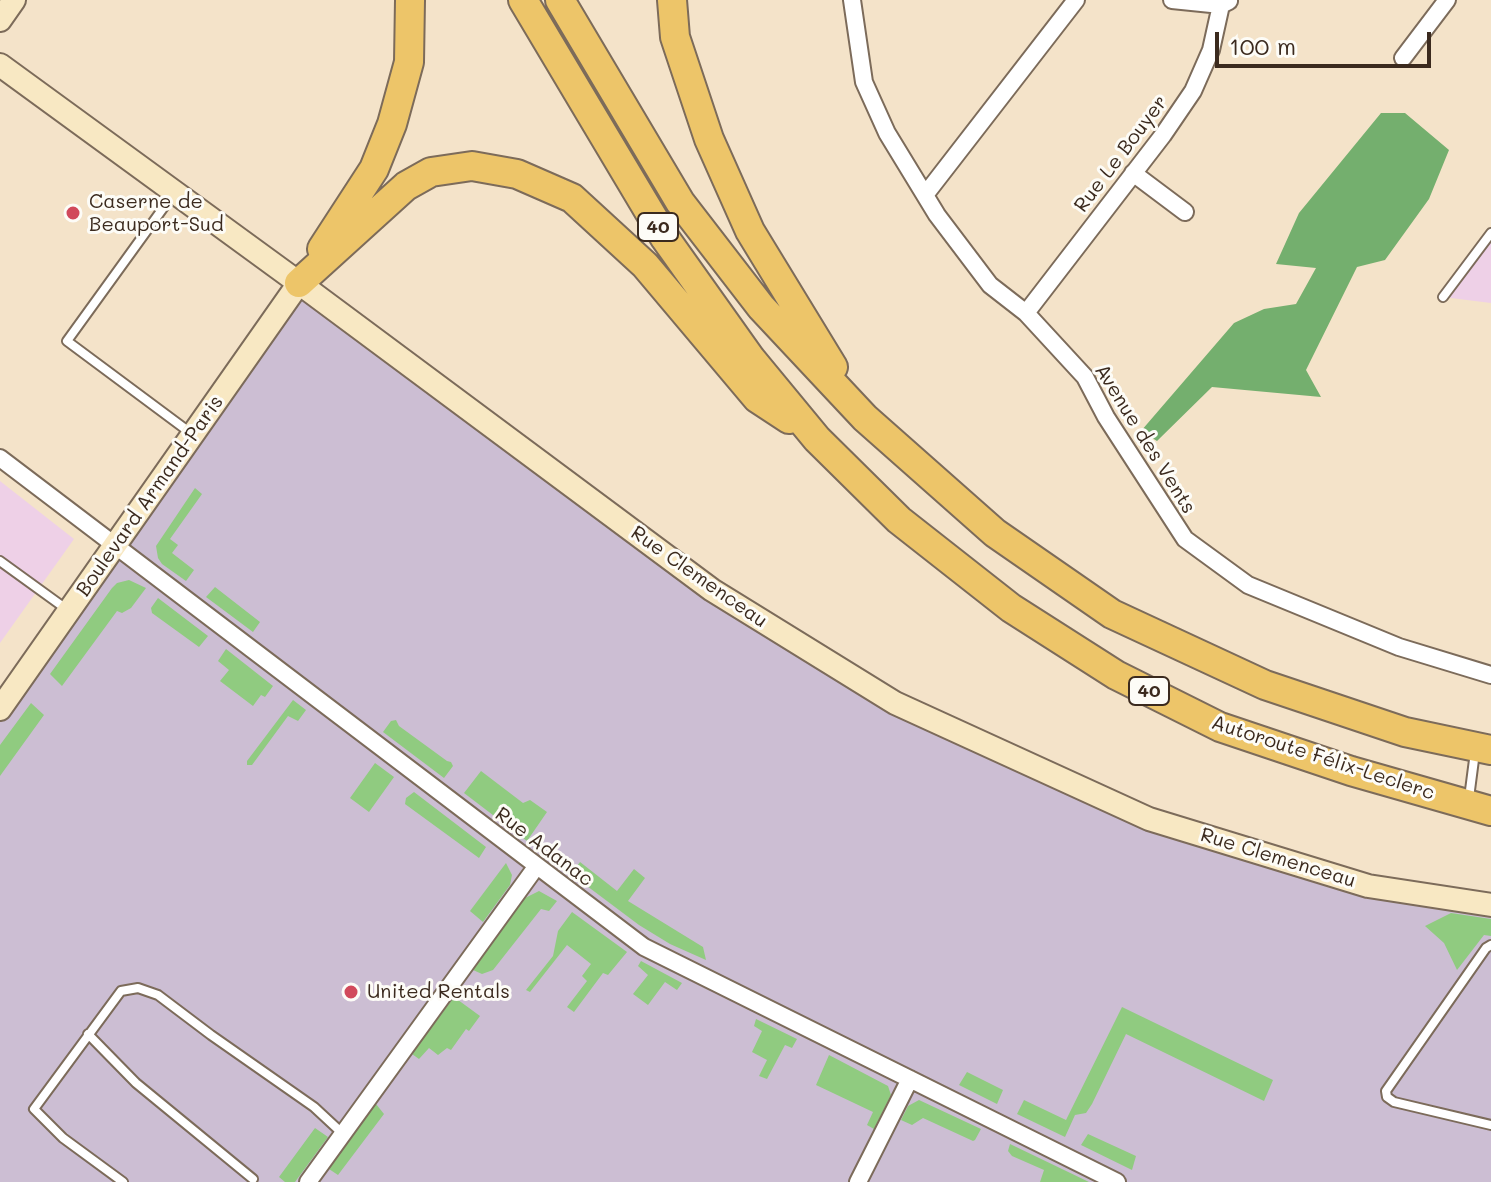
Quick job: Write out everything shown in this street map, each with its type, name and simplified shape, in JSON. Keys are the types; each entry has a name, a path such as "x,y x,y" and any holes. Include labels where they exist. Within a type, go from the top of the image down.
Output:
{"highway":[{"path":"299,283 374,169 392,124 409,62 410,0"},
{"name":"Autoroute Félix-Leclerc","path":"523,0 665,238 751,359 817,439 899,520 1011,608 1116,675 1220,727 1351,771 1480,808"},
{"name":"40","path":"560,0 680,202 761,307 865,418 995,533 1112,614 1265,685 1405,732 1483,749"},
{"path":"672,0 675,37 709,139 750,231 865,418"},
{"path":"299,283 406,186 431,172 472,166 517,174 572,198 645,265 757,398 817,439"}],"street":[{"path":"0,20 14,0"},
{"name":"Avenue des Vents","path":"852,0 864,82 887,133 937,215 990,285 1026,313 1085,377 1106,417 1185,539 1248,585 1399,647 1491,675"},
{"path":"925,195 1076,0"},
{"path":"1172,0 1226,2"},
{"path":"1403,58 1447,0"},
{"name":"Rue Le Bouyer","path":"1026,313 1163,135 1193,91 1211,50 1226,2"},
{"name":"Rue Clemenceau","path":"0,65 712,590 895,703 1149,819 1368,886 1491,905"},
{"path":"1133,173 1185,212"},
{"name":"Boulevard Armand-Paris","path":"0,709 299,283"},
{"name":"Rue Adanac","path":"0,458 644,947 1117,1182"},
{"path":"308,1182 536,867"},
{"path":"858,1182 910,1079"}],"lane":[{"path":"175,192 67,341 194,436"},
{"path":"1443,297 1491,233"},
{"path":"0,561 69,611"},
{"path":"1480,808 1483,749"},
{"path":"1491,945 1386,1091 1387,1097 1394,1102 1491,1125"},
{"path":"123,1182 63,1138 34,1109 121,991 138,988 158,995 314,1107 343,1134"},
{"path":"88,1034 136,1083 253,1181"}],"shaded area":[{"path":"1491,233 1491,303 1443,297"},
{"path":"299,283 712,590 895,703 1149,819 1368,886 1491,905 1491,1182 0,1182 0,710"},
{"path":"0,481 74,539 0,643"}],"green space":[{"path":"1381,113 1405,113 1449,150 1429,199 1385,260 1357,267 1306,370 1321,397 1212,387 1157,441 1141,431 1234,323 1264,309 1296,304 1316,268 1276,264 1299,213"},
{"path":"195,488 202,494 170,539 178,545 172,553 194,570 186,581 162,564 156,546"},
{"path":"129,580 146,588 131,608 122,613 117,611 62,686 50,674 112,588"},
{"path":"215,587 260,622 253,632 206,597"},
{"path":"158,598 208,636 199,647 152,613 151,608"},
{"path":"226,649 273,686 253,706 220,681 229,670 218,661"},
{"path":"293,700 306,710 298,721 288,716 252,765 247,765 247,761"},
{"path":"31,703 44,715 0,776 0,745"},
{"path":"396,720 399,726 451,762 453,766 444,778 383,732 391,721"},
{"path":"375,763 394,777 369,812 350,798"},
{"path":"481,771 523,803 530,800 547,812 527,841 464,793"},
{"path":"414,792 486,847 479,858 405,804 406,798"},
{"path":"580,862 617,891 634,869 645,878 628,901 703,947 706,960 670,944 639,925 571,874"},
{"path":"506,863 512,875 510,885 483,922 470,911"},
{"path":"539,891 557,901 549,911 541,909 493,970 482,974 473,970 525,898"},
{"path":"572,912 627,952 608,975 603,973 574,1012 567,1007 587,981 582,976 591,964 567,945 530,992 526,990 553,956 558,931"},
{"path":"1451,913 1491,919 1491,936 1484,935 1457,970 1444,943 1425,926"},
{"path":"641,961 682,983 677,990 665,982 648,1005 633,994 648,975 638,966"},
{"path":"454,997 480,1016 451,1050 447,1048 438,1055 429,1048 419,1059 412,1054"},
{"path":"1122,1007 1273,1080 1264,1101 1126,1034 1092,1104 1086,1113 1075,1115 1065,1137 1017,1114 1024,1100 1066,1120"},
{"path":"756,1019 797,1039 792,1048 785,1045 767,1079 759,1076 767,1060 752,1052 762,1031 754,1026"},
{"path":"829,1055 888,1086 891,1095 874,1129 867,1125 873,1112 816,1085"},
{"path":"967,1072 1003,1090 997,1104 959,1085"},
{"path":"919,1100 981,1129 975,1140 923,1118 912,1125 901,1120 908,1106"},
{"path":"376,1104 384,1114 338,1175 329,1169"},
{"path":"315,1128 328,1137 295,1182 285,1182 279,1177"},
{"path":"1088,1134 1136,1156 1132,1170 1081,1145"},
{"path":"1010,1144 1089,1182 1040,1182 1044,1170 1012,1156 1008,1151"}],"place":[{"name":"Caserne de Beauport-Sud","path":"73,213"},
{"name":"United Rentals","path":"351,992"}]}
